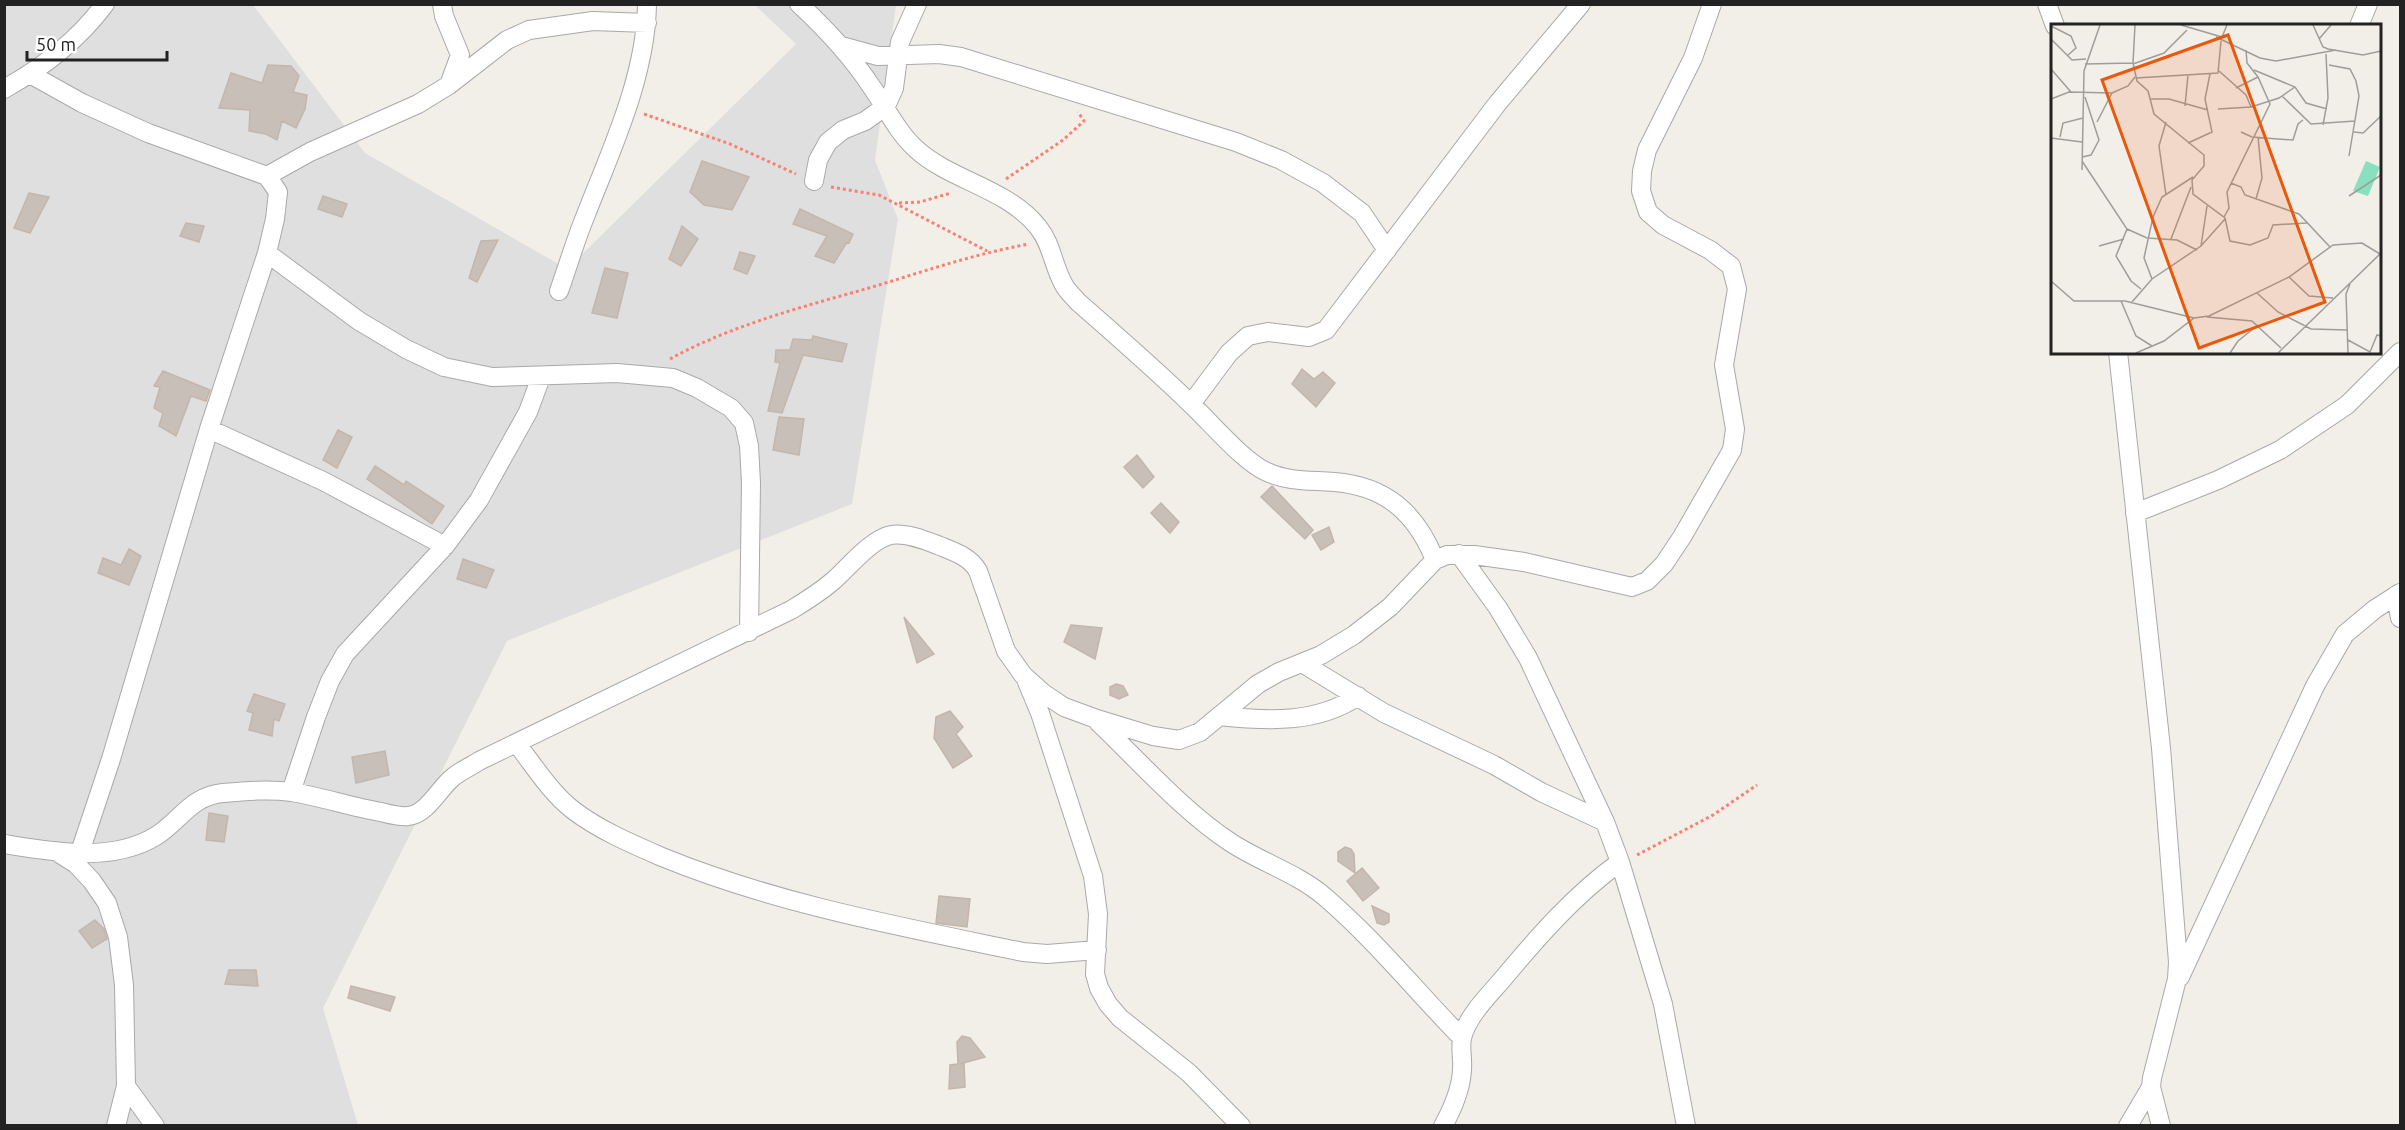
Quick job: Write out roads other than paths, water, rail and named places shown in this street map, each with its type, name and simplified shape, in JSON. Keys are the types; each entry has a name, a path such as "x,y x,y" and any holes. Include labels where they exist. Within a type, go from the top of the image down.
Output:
{"street":[{"path":"4,88 30,74 68,44 105,4"},
{"path":"442,4 444,16 459,56 449,85"},
{"path":"799,4 841,46 914,148 931,161 983,187 1019,210 1037,225 1047,241 1064,286 1078,302 1249,460 1265,472 1294,481 1335,482 1378,492 1404,508 1426,537 1435,560"},
{"path":"814,181 818,160 828,142 843,130 865,121 886,106 894,88 900,42 917,4"},
{"path":"1191,404 1229,353 1248,336 1268,332 1310,338 1326,330 1497,104 1581,4"},
{"path":"1023,675 1053,700 1095,718 1153,736 1179,740 1200,732 1258,684 1279,672 1321,655 1354,635 1390,607 1435,560 1447,555 1459,554 1524,562 1632,586 1647,581 1664,564 1682,537 1732,450 1735,429 1724,364 1737,289 1731,266 1710,250 1663,225 1648,212 1641,191 1642,171 1647,150 1693,58 1712,4"},
{"path":"2047,4 2054,24"},
{"path":"2360,24 2368,4"},
{"path":"267,176 310,152 418,104 449,85 507,40 529,30 647,14 628,109 584,219 559,291"},
{"path":"841,46 878,56 939,54 961,57 1236,142 1281,160 1323,183 1362,213 1387,250"},
{"path":"30,74 82,103 148,133 267,176 278,192 275,219 267,253 209,429 111,759 80,852"},
{"path":"267,253 359,321 406,349 444,367 492,377 541,377 599,373 643,374 673,378 697,388 731,408 744,423 749,446 751,483 749,632"},
{"path":"2135,513 2218,480 2280,450 2347,405 2400,352"},
{"path":"2118,354 2161,748 2175,906 2178,962 2174,990 2154,1065 2151,1087 2161,1125"},
{"path":"291,792 330,681 345,654 445,546 479,500 528,412 541,377"},
{"path":"209,429 323,481 445,546"},
{"path":"4,844 55,851 111,852 141,844 178,819 195,802 206,796 259,790 291,792 377,812 409,816 422,810 452,778 479,761 684,661 749,632 816,595 872,545 890,535 907,536 958,553 975,567 1000,639 1023,675 1040,712 1093,876 1098,914 1096,979 1108,1004 1136,1032 1204,1086 1241,1125"},
{"path":"1459,554 1498,608 1528,658 1605,822 1620,862 1663,1004 1686,1125"},
{"path":"2174,990 2314,686 2345,634 2375,609 2398,594 2400,618"},
{"path":"1302,663 1384,713 1494,765 1541,792 1605,822"},
{"path":"1219,716 1254,720 1301,717 1335,710 1358,696"},
{"path":"1095,718 1213,830 1261,861 1296,878 1323,896 1394,963 1422,997 1462,1038"},
{"path":"517,744 572,809 640,848 690,868 804,904 1023,952 1047,954 1096,950"},
{"path":"55,851 76,864 92,880 107,903 118,937 124,985 126,1086 116,1125"},
{"path":"1443,1125 1455,1104 1462,1071 1462,1038 1470,1022 1485,1000 1556,918 1595,880 1620,862"},
{"path":"126,1086 155,1125"},
{"path":"2128,1125 2151,1087"}]}
